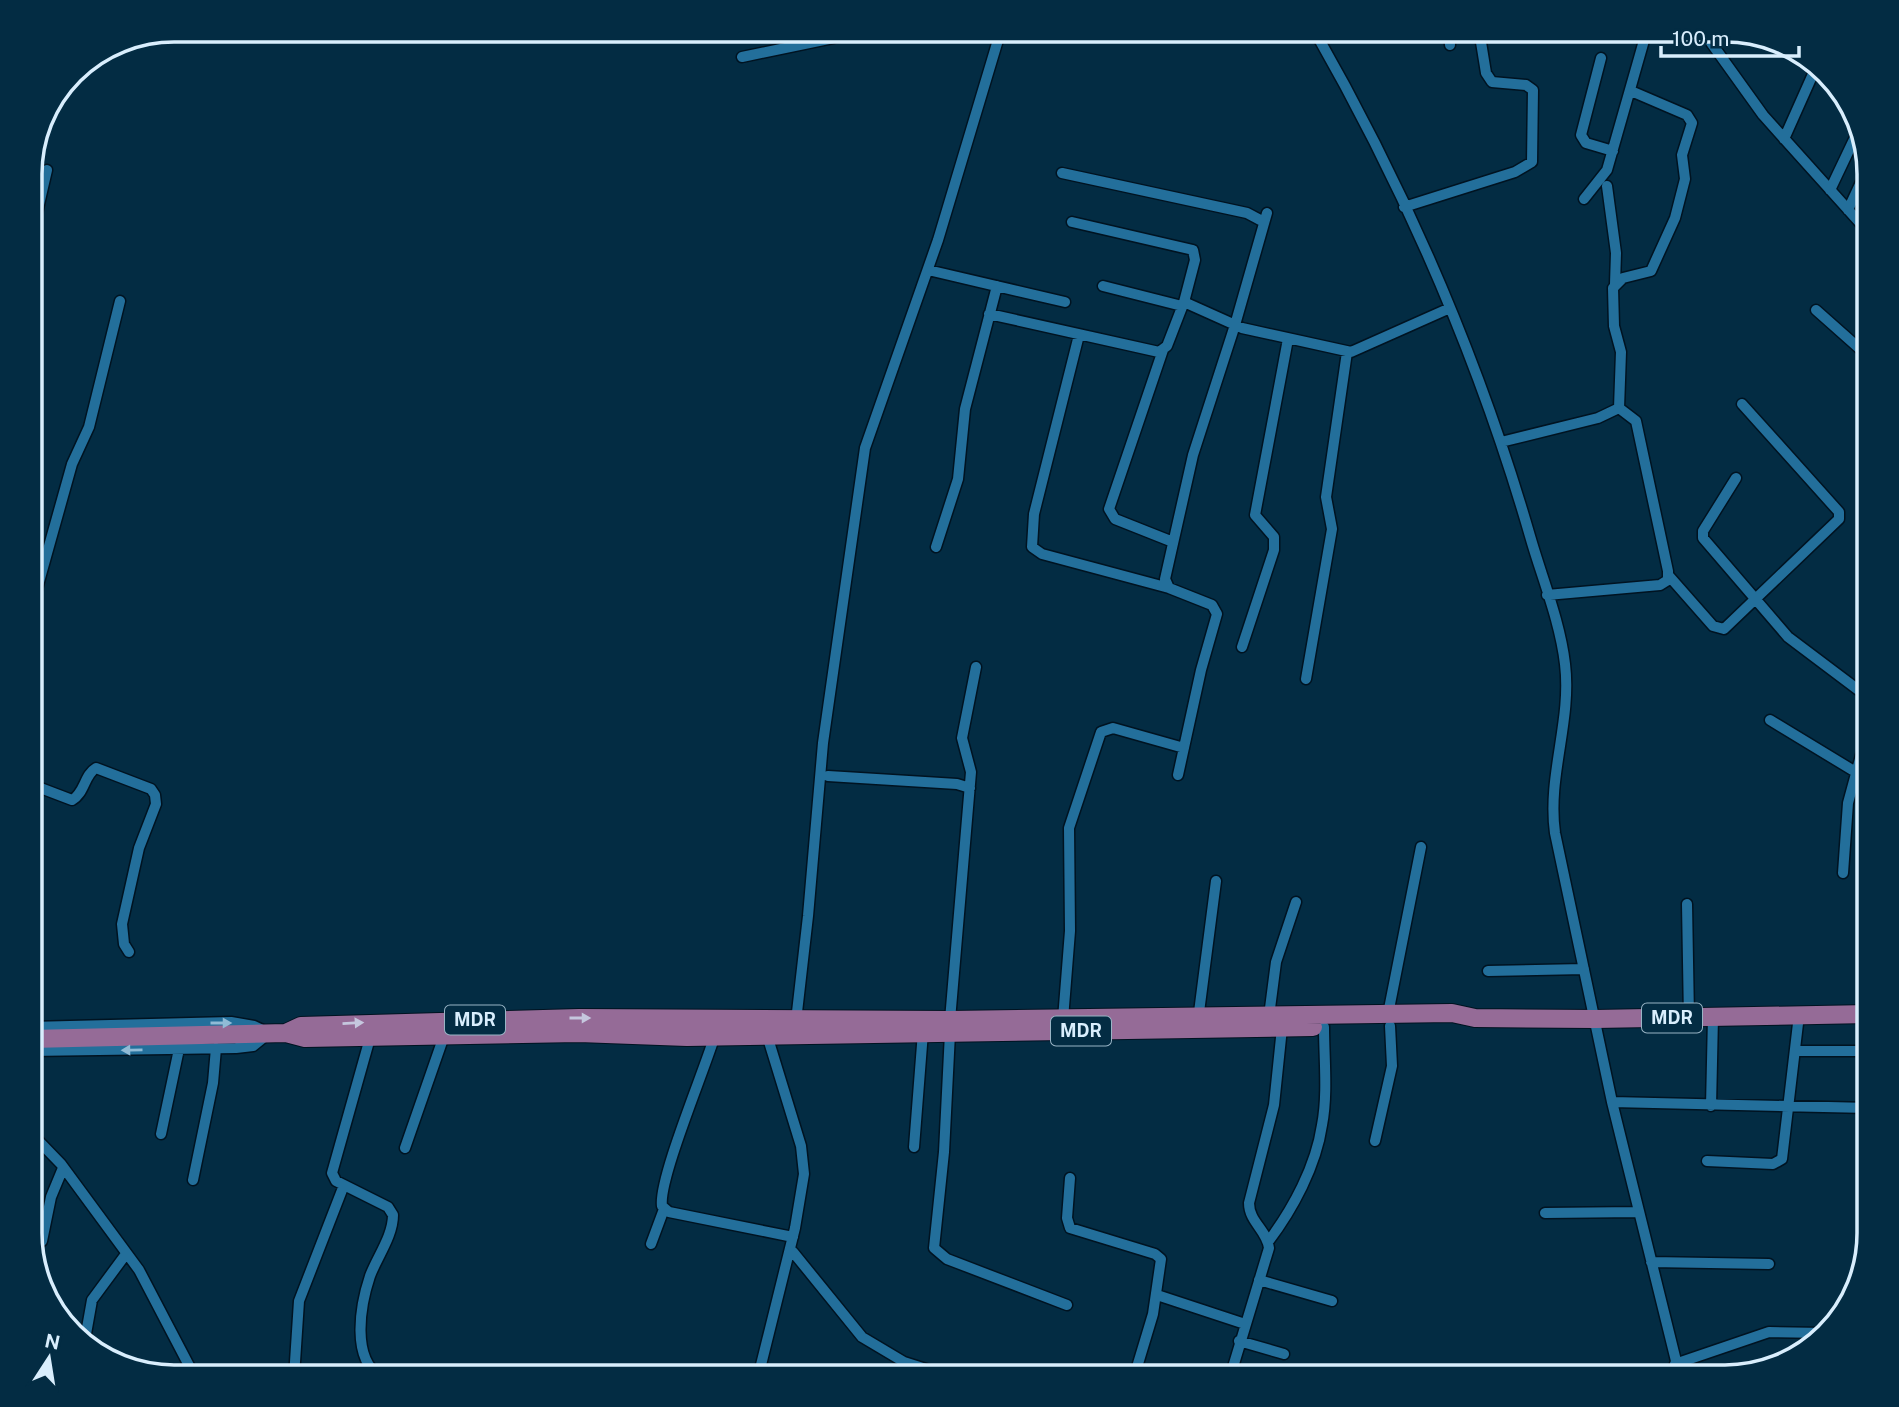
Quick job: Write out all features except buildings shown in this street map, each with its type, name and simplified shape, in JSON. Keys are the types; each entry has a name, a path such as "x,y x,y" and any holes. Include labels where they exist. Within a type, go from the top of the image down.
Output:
{"main road":[{"name":"MDR","path":"1275,1022 1324,1027 1452,1013 1475,1018 1689,1018 1857,1014"},
{"name":"MDR","path":"277,1033 301,1026 579,1018 689,1028 764,1027 923,1032 950,1026"},
{"name":"MDR","path":"975,1026 1063,1019 1198,1023"},
{"name":"MDR","path":"689,1028 715,1035 796,1021 975,1026 1389,1020"},
{"name":"MDR","path":"42,1040 277,1033 305,1038 370,1038 665,1027"}],"street":[{"path":"741,57 814,42"},
{"path":"796,1021 823,743 863,459 928,270 997,42"},
{"path":"1321,42 1361,111 1450,308 1501,442 1561,638 1566,674 1553,818 1612,1102 1675,1364 1769,1332 1811,1333"},
{"path":"1405,207 1516,172 1532,162 1533,90 1526,85 1492,82 1486,73 1481,42"},
{"path":"1584,199 1602,179 1613,151 1644,42"},
{"path":"1711,42 1763,115 1857,220"},
{"path":"1601,58 1581,135 1586,143 1613,151"},
{"path":"1784,139 1812,76"},
{"path":"1615,284 1623,278 1651,271 1658,261 1672,228 1684,186 1682,155 1692,124 1687,115 1631,91"},
{"path":"1830,191 1853,143"},
{"path":"42,191 47,170"},
{"path":"1062,173 1266,217 1193,455 1166,579 1169,588"},
{"path":"1607,186 1616,253 1612,294 1614,326 1621,352 1619,408"},
{"path":"1848,210 1857,191"},
{"path":"1072,222 1193,250 1195,260 1183,304 1163,351 1109,509 1115,519 1173,542"},
{"path":"928,270 1065,302"},
{"path":"936,547 958,479 965,409 997,286"},
{"path":"1103,286 1183,304 1235,325 1347,352 1362,349 1450,308"},
{"path":"42,571 70,471 89,427 120,301"},
{"path":"1816,310 1857,346"},
{"path":"989,314 1152,351 1163,351"},
{"path":"1079,335 1034,514 1032,547 1042,554 1169,588 1212,606 1217,614 1178,775"},
{"path":"1242,647 1273,550 1274,537 1255,515 1288,339"},
{"path":"1306,679 1332,529 1326,497 1347,352"},
{"path":"1619,408 1636,421 1669,576 1716,629 1724,629 1836,523 1839,516 1839,512 1742,404"},
{"path":"1501,442 1598,418 1619,408"},
{"path":"1736,478 1702,534 1788,638 1857,689"},
{"path":"1547,594 1660,585 1669,576"},
{"path":"976,667 962,738 971,772 971,788 950,1026 944,1152 934,1248 947,1259 1067,1305"},
{"path":"1770,720 1854,771"},
{"path":"1063,1019 1070,931 1069,828 1101,732 1113,728 1184,748"},
{"path":"42,788 72,800 79,797 91,771 96,768 151,789 155,795 156,804 139,848 121,924 124,944 129,952"},
{"path":"1843,873 1848,803 1857,768"},
{"path":"828,776 957,784 971,788"},
{"path":"1375,1141 1392,1066 1389,1020 1421,847"},
{"path":"1198,1023 1216,881"},
{"path":"1268,1242 1253,1221 1249,1203 1274,1105 1276,962 1296,902"},
{"path":"1687,904 1689,1018"},
{"path":"1488,971 1584,969"},
{"path":"1707,1161 1779,1162 1785,1152 1799,1015"},
{"path":"1711,1106 1713,1017"},
{"path":"42,1027 231,1022 277,1033"},
{"path":"761,1365 804,1187 804,1164 764,1027"},
{"path":"1233,1365 1268,1242 1286,1219 1317,1151 1323,1122 1324,1027"},
{"path":"914,1147 923,1032"},
{"path":"42,1051 253,1046 277,1033"},
{"path":"651,1244 664,1209 661,1202 663,1191 715,1035"},
{"path":"405,1148 444,1036"},
{"path":"367,1365 364,1360 362,1322 367,1287 393,1215 388,1207 334,1179 333,1170 370,1038"},
{"path":"193,1180 213,1083 216,1048"},
{"path":"161,1134 179,1049"},
{"path":"1796,1051 1857,1051"},
{"path":"1612,1102 1857,1108"},
{"path":"42,1145 63,1168 148,1285 189,1365"},
{"path":"42,1241 51,1196 63,1168"},
{"path":"1070,1178 1066,1218 1070,1228 1160,1256 1157,1295 1137,1365"},
{"path":"294,1365 299,1301 344,1185"},
{"path":"664,1209 793,1237"},
{"path":"1545,1213 1638,1212"},
{"path":"793,1252 862,1337 913,1365"},
{"path":"86,1331 92,1300 126,1254"},
{"path":"1651,1262 1769,1264"},
{"path":"1259,1280 1332,1301"},
{"path":"1157,1295 1245,1324"},
{"path":"1240,1341 1284,1354"}],"shaded area":[{"path":"52,124 42,170 45,148"}]}
